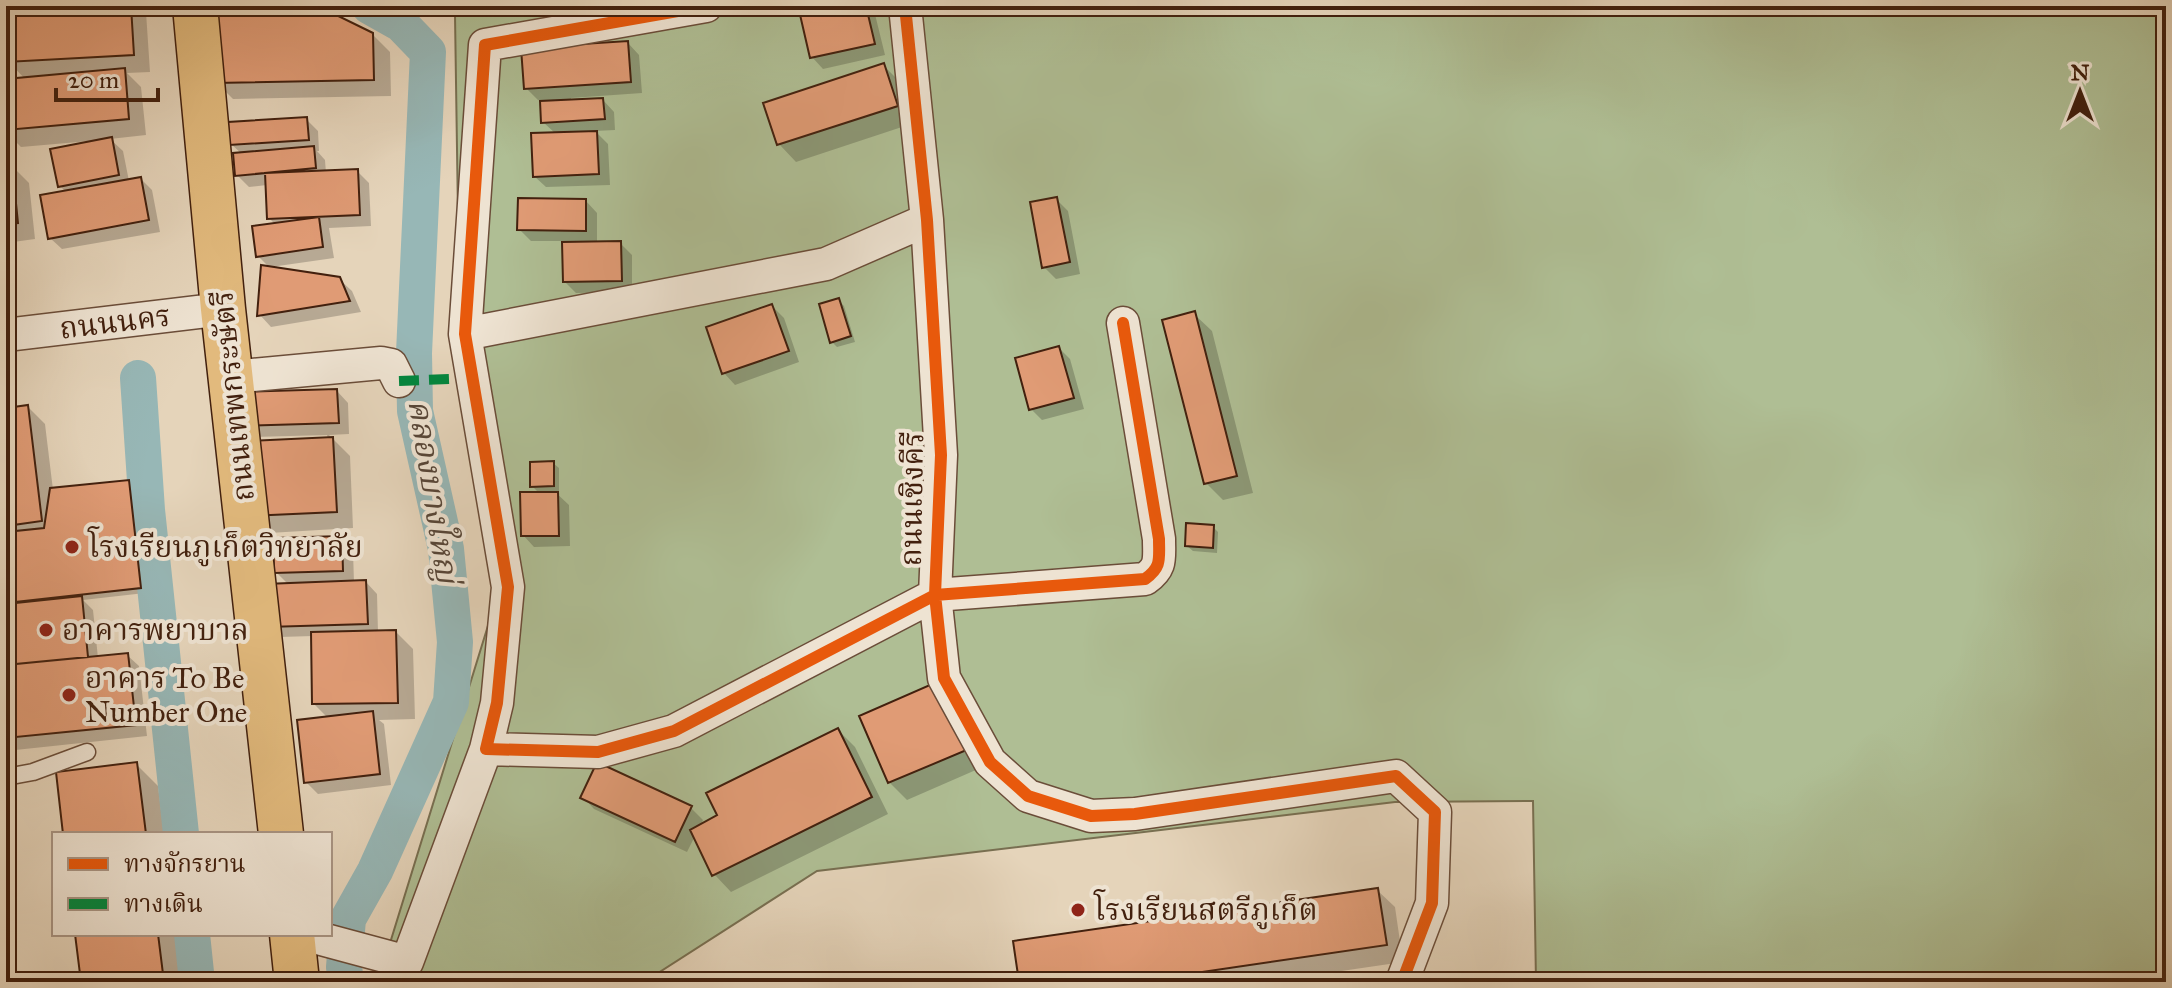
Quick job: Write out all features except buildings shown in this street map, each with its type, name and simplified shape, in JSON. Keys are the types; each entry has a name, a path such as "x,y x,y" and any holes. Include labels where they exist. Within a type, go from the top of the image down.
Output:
{"main road":[{"name":"ถนนเทพกระษัตรี","path":"195,6 223,309 281,832"},
{"path":"297,982 301,936"}],"street":[{"path":"309,936 407,962 486,749 497,703 508,587 462,378 485,45 706,6"},
{"name":"ถนนเชิงคีรี","path":"905,6 927,220 941,455 935,595 944,678 990,762 1028,796 1091,816 1135,814 1396,776 1435,812 1432,903 1402,982"},
{"path":"465,334 826,264 927,220"},
{"name":"ถนนนคร","path":"6,335 223,309"},
{"path":"486,749 598,752 674,731 935,595 1145,579 1156,572 1159,561 1158,527 1123,323"},
{"path":"231,377 381,363 391,365 399,381"}],"lane":[{"path":"6,777 33,772 87,752"},
{"path":"6,973 7,982"}],"green space":[{"path":"442,6 2166,6 2166,982 1536,982 1533,801 1395,802 817,871 644,982 378,982 495,603 460,349 455,15"}],"waterway":[{"name":"คลองบางใหญ่","path":"346,982 344,967 348,919 375,871 451,702 455,642 446,549 415,411 414,353 428,52 401,24 369,6"},
{"path":"138,378 147,510 181,832"},
{"path":"192,936 197,982"}],"marked path":[{"path":"399,381 451,379"}],"cycle path":[{"path":"706,6 485,45 465,334 508,587 497,703 486,749 598,752 674,731 935,595 1145,579 1157,566 1159,539 1123,323"},
{"path":"905,6 927,220 941,455 935,595 944,678 990,762 1028,796 1091,816 1135,814 1396,776 1435,812 1432,903 1402,982"}],"place":[{"name":"โรงเรียนภูเก็ตวิทยาลัย","path":"72,547"},
{"name":"อาคารพยาบาล","path":"46,630"},
{"name":"อาคาร To Be Number One","path":"69,695"},
{"name":"โรงเรียนสตรีภูเก็ต","path":"1078,910"}]}
